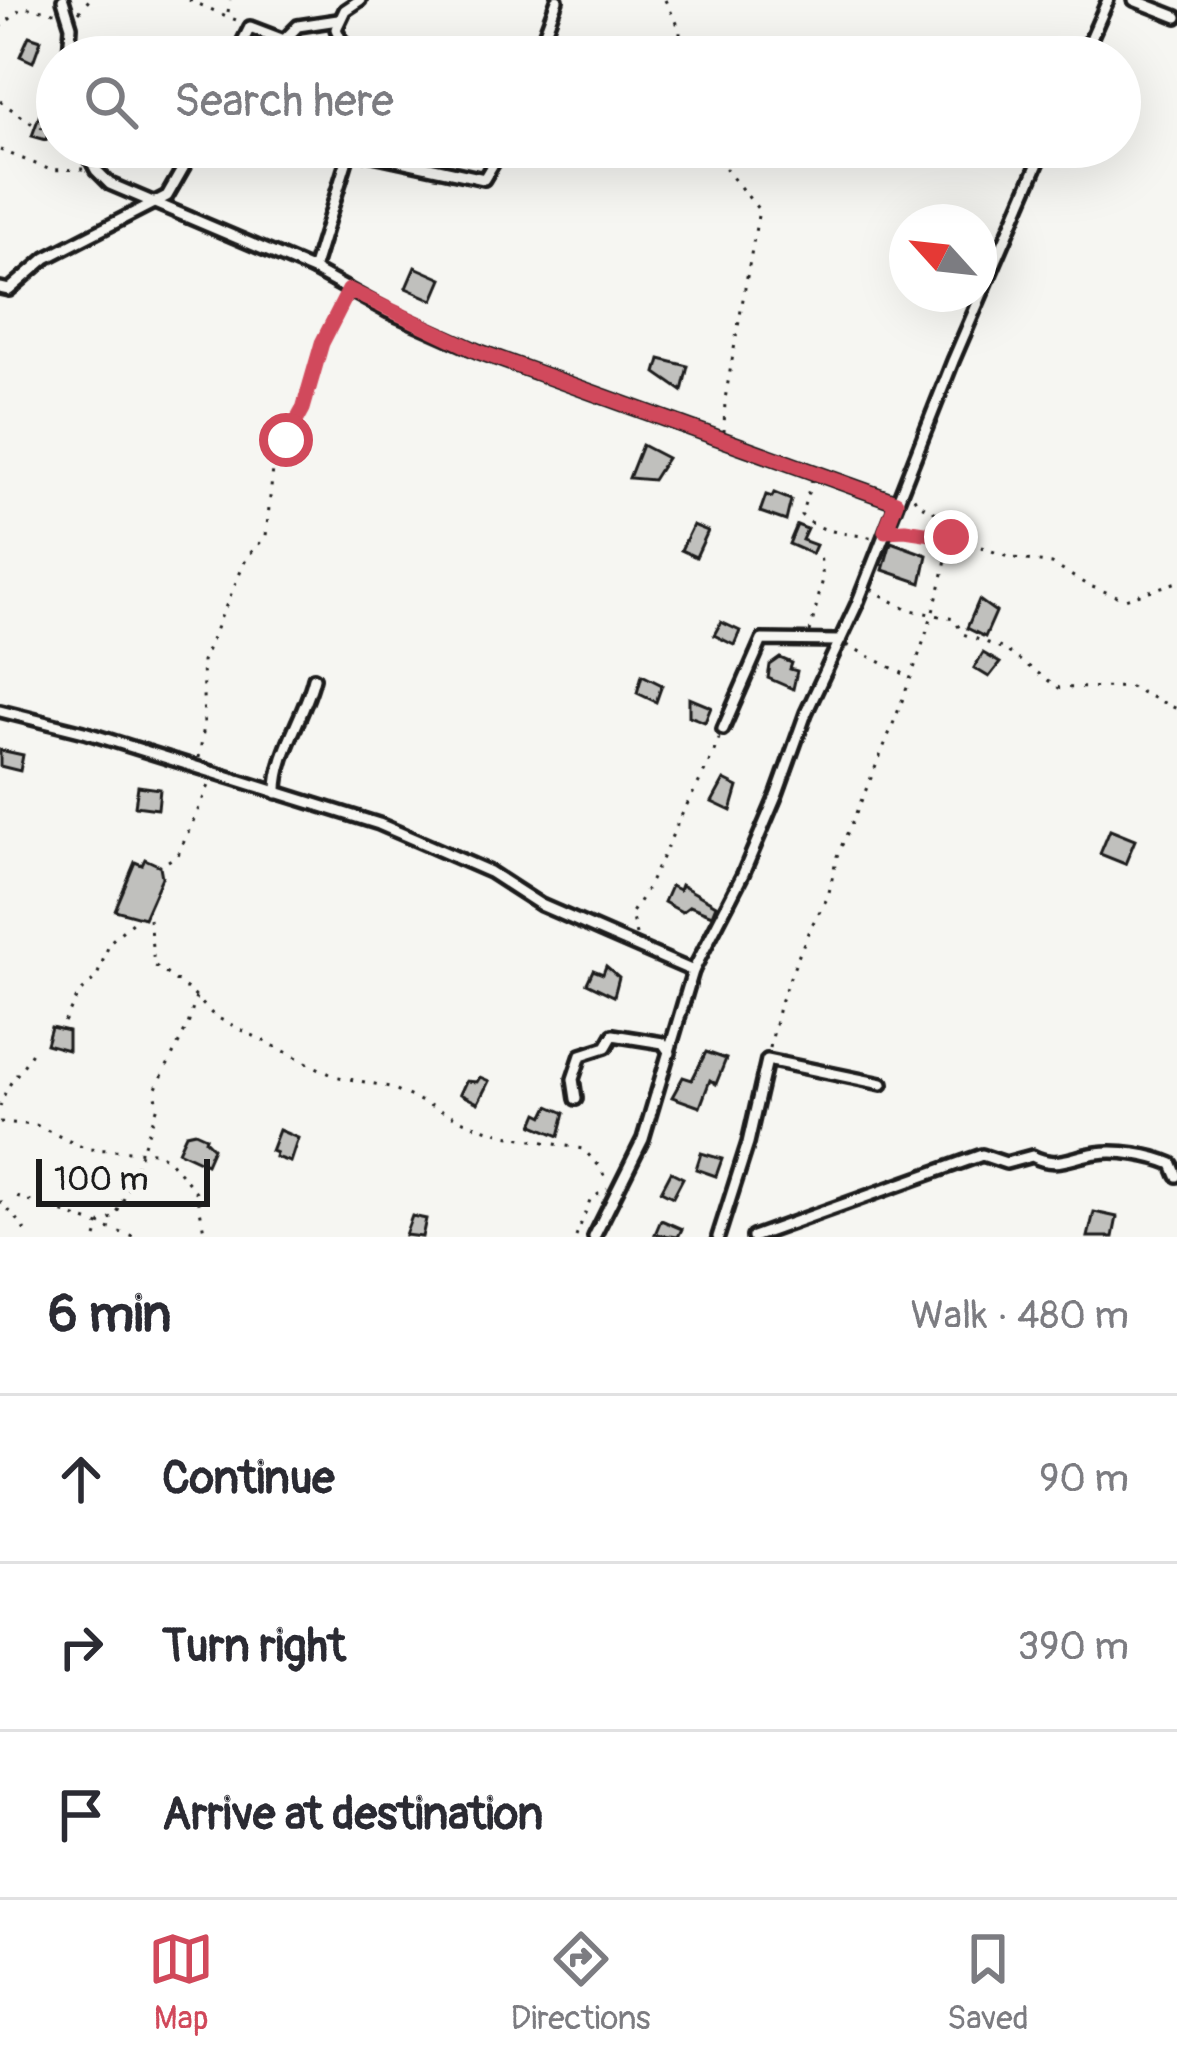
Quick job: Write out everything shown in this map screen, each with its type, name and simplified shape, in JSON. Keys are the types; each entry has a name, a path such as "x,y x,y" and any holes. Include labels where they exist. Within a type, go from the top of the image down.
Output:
{"street":[{"path":"64,0 69,36"},
{"path":"288,36 298,26 338,20 360,0"},
{"path":"544,36 557,0"},
{"path":"1092,36 1108,0"},
{"path":"1134,0 1177,17"},
{"path":"338,20 339,36"},
{"path":"246,36 250,27 274,36"},
{"path":"94,168 110,184 314,270 477,351 896,502"},
{"path":"0,288 9,290 46,258 156,201 172,190 184,168"},
{"path":"314,270 344,168"},
{"path":"439,168 484,178 490,168"},
{"path":"594,1237 644,1139 693,971 743,874 1036,168"},
{"path":"722,728 762,640 840,641"},
{"path":"277,793 279,767 314,678"},
{"path":"0,711 28,715 379,824 490,872 541,905 693,971"},
{"path":"576,1099 573,1079 581,1055 606,1047 613,1035 664,1043 670,1053"},
{"path":"718,1237 748,1143 767,1060 882,1084"},
{"path":"753,1237 982,1155 1006,1163 1032,1156 1048,1164 1096,1153 1145,1154 1172,1165 1177,1176"}],"path":[{"path":"0,28 23,7 69,16 89,0"},
{"path":"189,0 250,27"},
{"path":"227,14 230,0"},
{"path":"664,0 680,36"},
{"path":"0,101 36,126"},
{"path":"0,150 36,164"},
{"path":"46,168 94,168"},
{"path":"724,440 725,399 759,210 725,168"},
{"path":"193,768 203,743 202,661 247,557 266,536 273,469 298,422 322,343 349,290"},
{"path":"814,472 801,515 829,531 884,535 905,530 951,537 1008,557 1052,564 1087,585 1125,599 1177,582"},
{"path":"767,1060 780,1002 828,897 837,856 932,615 951,537 948,519 917,503 904,482"},
{"path":"808,640 823,579 820,554"},
{"path":"864,586 906,609 954,619 963,634 1004,649 1059,688 1130,687 1177,709"},
{"path":"840,641 909,676"},
{"path":"640,948 632,914 658,874 673,833 706,774 722,728"},
{"path":"168,861 178,855 214,775"},
{"path":"148,919 154,964 214,1016 334,1076 390,1087 505,1135 584,1149 601,1168 612,1203"},
{"path":"64,1022 79,994 97,976 110,942 133,921"},
{"path":"100,1223 115,1217 158,1106 155,1090 196,997"},
{"path":"0,1107 6,1084 25,1067 33,1050"},
{"path":"0,1122 36,1125 86,1149 155,1152 169,1160 197,1193 205,1237"},
{"path":"576,1237 590,1200 608,1186"},
{"path":"17,1197 134,1237"},
{"path":"0,1202 28,1237"},
{"path":"96,1237 100,1223"}],"building":[{"path":"29,36 36,38 33,62 20,56"},
{"path":"415,267 442,279 433,300 406,288"},
{"path":"660,359 688,366 682,391 656,373"},
{"path":"642,445 667,458 653,480 629,478"},
{"path":"766,495 791,500 786,521 760,512"},
{"path":"693,525 708,531 696,557 681,550"},
{"path":"797,525 807,529 802,540 816,545 812,554 789,544"},
{"path":"891,542 927,555 921,583 883,570"},
{"path":"979,600 996,612 985,637 967,628"},
{"path":"721,622 740,631 734,645 714,635"},
{"path":"983,653 1000,663 989,677 974,668"},
{"path":"780,658 797,671 793,689 768,678 770,665"},
{"path":"642,675 662,685 656,702 637,693"},
{"path":"689,698 711,707 705,722 689,716"},
{"path":"0,750 23,755 20,771 0,766"},
{"path":"724,780 738,787 731,811 712,802"},
{"path":"138,786 160,789 158,809 135,806"},
{"path":"1110,830 1135,840 1125,864 1100,854"},
{"path":"145,859 160,866 162,877 144,918 115,910 135,862 142,865"},
{"path":"681,885 716,905 712,915 690,906 682,912 664,902 671,886 679,890"},
{"path":"606,966 619,977 614,996 587,983 593,970 603,974"},
{"path":"51,1027 68,1031 68,1050 46,1044"},
{"path":"706,1052 726,1059 716,1084 710,1080 700,1107 672,1097 683,1077 692,1080"},
{"path":"480,1077 489,1081 478,1103 460,1094 466,1081 477,1082"},
{"path":"549,1106 565,1113 559,1136 533,1125 538,1113 544,1116"},
{"path":"279,1130 298,1138 290,1162 271,1151"},
{"path":"195,1132 213,1148 206,1164 178,1151 186,1134"},
{"path":"701,1153 722,1159 716,1176 696,1169"},
{"path":"671,1172 683,1178 673,1197 661,1191"},
{"path":"1094,1212 1117,1217 1113,1237 1088,1237"},
{"path":"412,1216 426,1219 422,1237 405,1235"},
{"path":"661,1220 682,1229 678,1237 655,1234"}],"route":[{"path":"286,440 303,409 322,343 349,290 477,351 896,502 885,531 951,537"}]}
